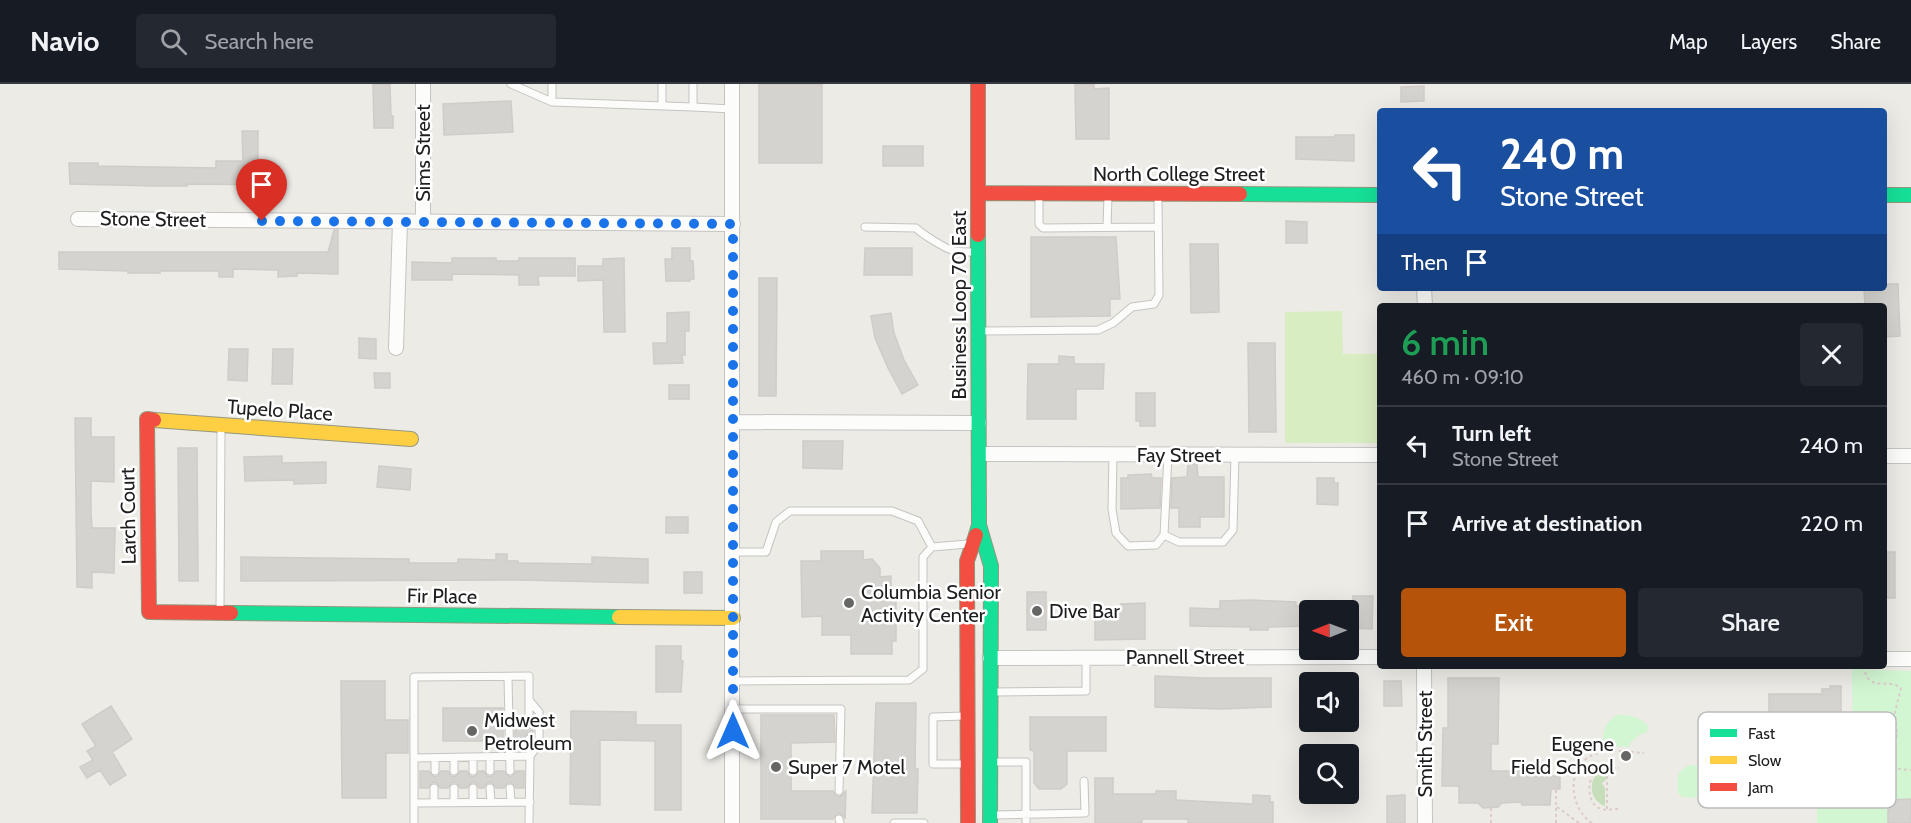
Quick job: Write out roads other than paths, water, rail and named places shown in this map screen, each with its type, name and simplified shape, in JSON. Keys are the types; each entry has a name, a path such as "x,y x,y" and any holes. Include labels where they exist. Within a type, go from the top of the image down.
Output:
{"main road":[{"name":"Business Loop 70 East","path":"978,84 979,525 990,566 990,819"},
{"name":"North College Street","path":"978,193 1377,195"},
{"path":"1887,195 1911,195"},
{"name":"Tupelo Place","path":"147,419 411,439"},
{"name":"Larch Court","path":"147,419 149,612"},
{"name":"Business Loop 70 East","path":"968,823 967,561 979,525"},
{"name":"Fir Place","path":"149,612 734,618"}],"street":[{"name":"Sims Street","path":"423,84 423,222"},
{"path":"732,84 734,618 732,823"},
{"name":"Stone Street","path":"78,219 733,224"},
{"path":"396,348 400,222"},
{"path":"732,422 979,423"},
{"name":"Fay Street","path":"979,454 1377,455"},
{"path":"1887,456 1911,456"},
{"name":"Pannell Street","path":"990,658 1377,657"},
{"path":"1887,659 1911,659"},
{"name":"Smith Street","path":"1424,669 1425,823"}],"lane":[{"path":"511,84 552,102 732,109"},
{"path":"552,84 552,102"},
{"path":"662,84 662,106"},
{"path":"693,84 693,107"},
{"path":"1039,194 1039,224 1043,228 1158,227"},
{"path":"1107,227 1108,194"},
{"path":"979,331 1098,330 1113,323 1131,307 1154,304 1159,295 1158,194"},
{"path":"865,227 916,228 926,237 952,251 979,252"},
{"path":"220,614 221,425"},
{"path":"1113,455 1112,509 1116,533 1128,546 1156,545 1164,535 1168,455"},
{"path":"1164,535 1179,542 1223,542 1233,530 1235,455"},
{"path":"733,552 766,552 776,522 790,511 892,512 918,521 932,547"},
{"path":"733,681 909,680 923,669 923,557 932,547 973,544"},
{"path":"990,692 1086,691 1086,657"},
{"path":"414,823 414,677 529,676 529,722"},
{"path":"508,677 510,771"},
{"path":"529,700 539,712 539,744 530,756"},
{"path":"733,708 841,709 839,791"},
{"path":"968,716 933,717 933,764 968,764"},
{"path":"529,823 530,739"},
{"path":"414,758 530,756"},
{"path":"473,757 473,771"},
{"path":"490,757 490,771"},
{"path":"435,758 435,771"},
{"path":"454,758 454,771"},
{"path":"990,762 1026,762 1026,819"},
{"path":"990,819 1026,819 1085,813 1084,781"},
{"path":"434,788 434,803"},
{"path":"454,788 454,802"},
{"path":"473,788 473,802"},
{"path":"490,788 491,802"},
{"path":"510,788 511,801"},
{"path":"414,803 530,802"},
{"path":"1070,814 1070,823"},
{"path":"894,823 924,823"}],"place":[{"name":"Columbia Senior Activity Center","path":"849,603"},
{"name":"Dive Bar","path":"1037,611"},
{"name":"Midwest Petroleum","path":"472,731"},
{"name":"Eugene Field School","path":"1626,756"},
{"name":"Super 7 Motel","path":"776,767"}]}
